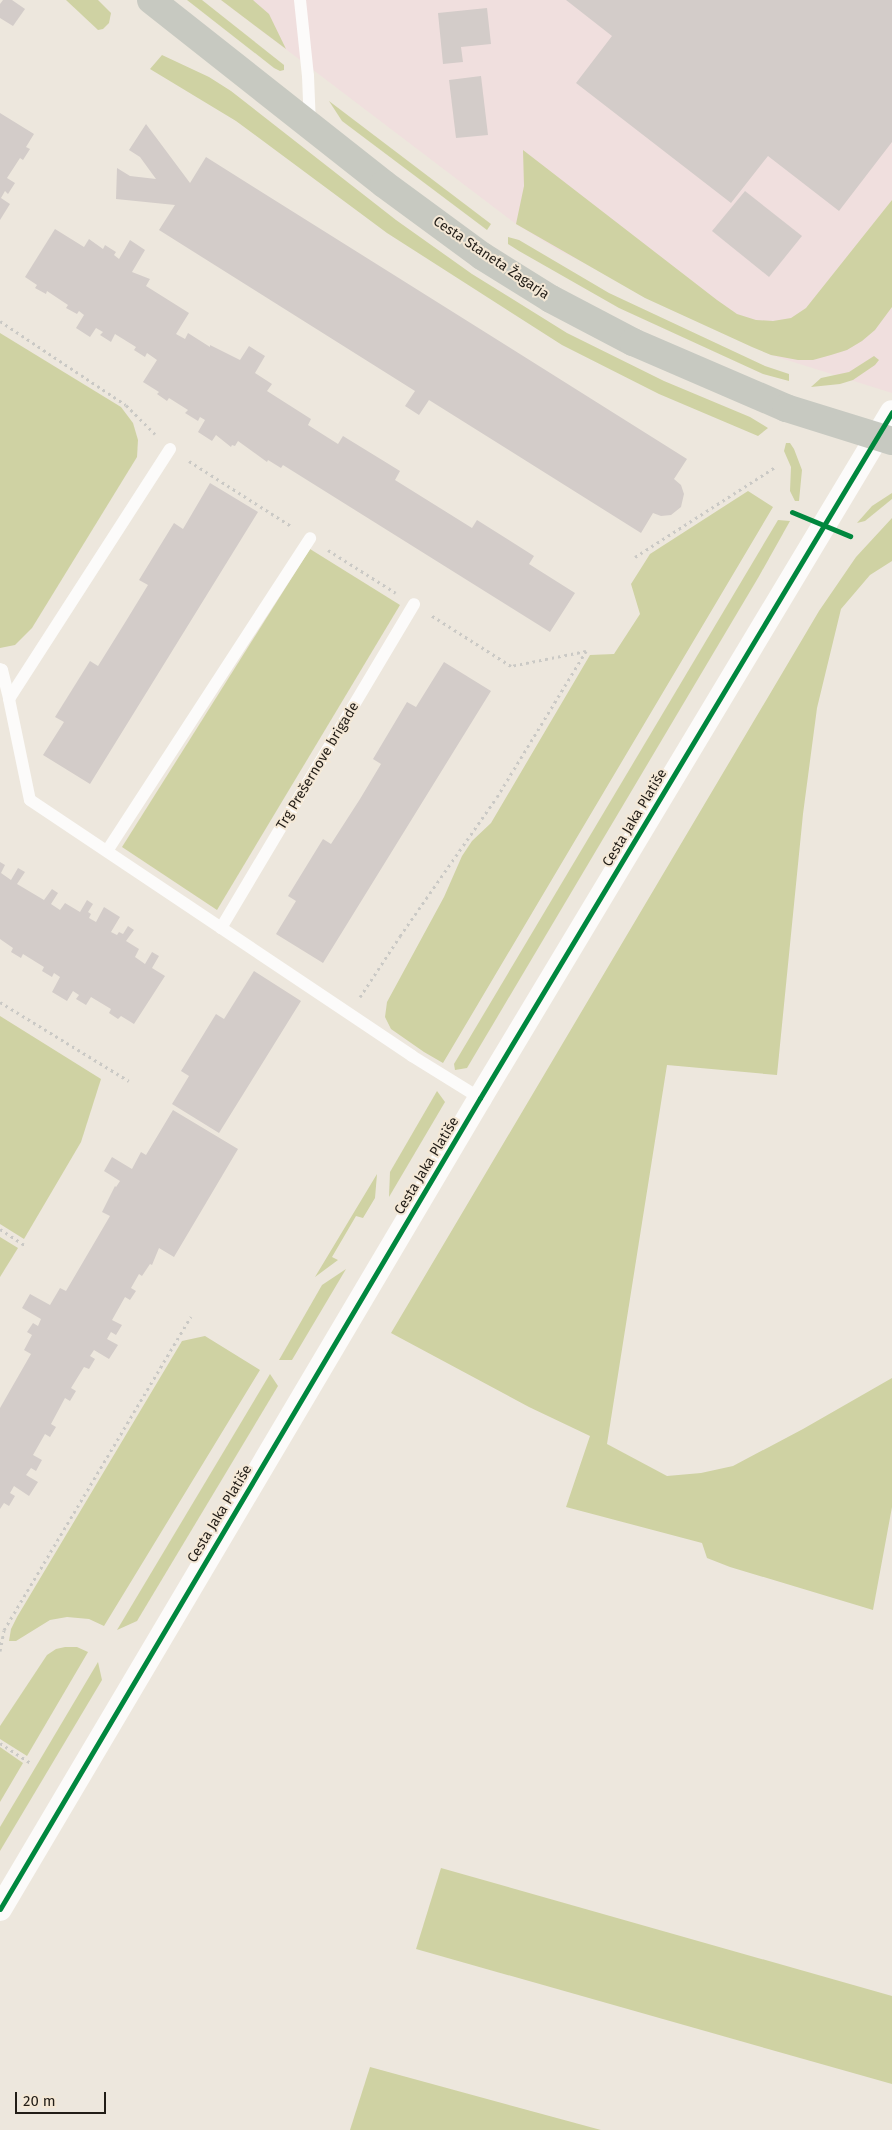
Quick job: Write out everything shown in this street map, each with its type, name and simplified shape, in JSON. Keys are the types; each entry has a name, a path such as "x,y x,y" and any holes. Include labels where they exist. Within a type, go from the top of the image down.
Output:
{"main road":[{"name":"Cesta Staneta Žagarja","path":"151,0 384,184 467,245 551,299 632,342 786,408 885,439"}],"street":[{"path":"885,439 892,412"},
{"name":"Cesta Jaka Platiše","path":"0,1909 480,1098 885,439"}],"lane":[{"path":"300,0 308,76 310,125"},
{"path":"9,699 170,449"},
{"path":"107,851 310,538"},
{"name":"Trg Prešernove brigade","path":"221,928 414,604"},
{"path":"0,669 2,670 9,699 30,800 350,1014 480,1098"}],"path":[{"path":"0,321 126,405 170,449 511,666 586,651 497,798 400,936 350,1014"},
{"path":"635,556 774,467"},
{"path":"0,1002 129,1081"},
{"path":"0,1230 26,1246"},
{"path":"0,1651 4,1630 191,1316"},
{"path":"0,1743 31,1763"}],"shaded area":[{"path":"221,0 892,0 892,393 771,355 560,251 516,224"}],"green space":[{"path":"66,0 98,0 111,13 109,23 103,29 98,30"},
{"path":"187,0 202,0 284,65 284,70 280,71 274,68"},
{"path":"221,0 253,0 269,14 286,49"},
{"path":"162,55 209,77 231,91 396,220 472,274 567,333 664,381 750,417 768,428 758,436 659,394 562,345 387,233 236,121 150,69"},
{"path":"329,101 491,224 487,230 342,121"},
{"path":"523,150 717,300 737,314 756,320 773,321 791,318 806,308 892,200 892,307 875,330 862,341 847,350 831,355 813,360 798,360 771,355 752,347 645,298 516,224 524,186"},
{"path":"508,237 519,240 609,293 765,366 789,374 789,381 763,374 619,308 508,244"},
{"path":"0,333 121,407 133,423 138,440 137,457 32,628 15,645 0,648"},
{"path":"874,356 879,360 875,365 853,380 840,384 811,387 821,378 849,372"},
{"path":"786,443 790,443 794,449 802,470 799,501 795,501 790,491 791,467 784,451"},
{"path":"748,491 773,507 443,1063 391,1029 385,1017 387,1002 444,897 462,856 472,841 491,823 590,655 614,654 640,614 631,584 650,554"},
{"path":"892,493 892,499 865,521 857,523 872,506"},
{"path":"892,518 892,561 870,575 841,609 817,708 803,814 777,1075 667,1065 607,1444 667,1476 701,1473 733,1466 803,1429 892,1378 892,1507 873,1610 730,1567 707,1558 702,1543 566,1507 590,1436 529,1407 391,1333 819,611 856,557"},
{"path":"778,520 790,521 758,578 467,1068 455,1070 454,1064"},
{"path":"310,549 400,605 217,910 122,847"},
{"path":"0,1016 101,1079 81,1142 24,1239 0,1224"},
{"path":"437,1091 445,1102 389,1197 390,1172"},
{"path":"377,1174 375,1198 363,1218 356,1216 332,1257 338,1260 315,1277"},
{"path":"0,1237 18,1248 0,1277"},
{"path":"346,1269 292,1360 279,1360 322,1285"},
{"path":"205,1336 260,1370 104,1626 89,1619 67,1617 50,1620 16,1641 9,1641 11,1629 17,1617 182,1341"},
{"path":"270,1374 278,1386 137,1621 117,1630"},
{"path":"77,1647 88,1652 27,1756 0,1739 0,1726 47,1655 56,1649"},
{"path":"98,1662 102,1680 0,1851 0,1827"},
{"path":"0,1747 23,1763 0,1802"},
{"path":"441,1868 892,1996 892,2084 416,1949"},
{"path":"370,2067 601,2130 350,2130"}],"building":[{"path":"3,0 12,0 25,9 13,26 0,18 0,4"},
{"path":"566,0 892,0 892,142 839,211 768,156 731,203 576,83 612,36"},
{"path":"487,8 491,44 461,47 463,62 443,64 438,13"},
{"path":"481,76 488,135 456,138 449,80"},
{"path":"0,113 34,134 26,147 30,149 23,160 20,158 7,178 15,183 8,194 5,191 1,198 10,204 0,220"},
{"path":"146,124 190,183 206,157 687,459 674,479 681,485 684,494 681,507 671,515 661,516 653,513 641,533 429,400 419,415 405,406 415,391 159,230 175,205 116,199 117,168 130,176 156,179 140,157 129,150"},
{"path":"745,191 802,236 769,277 712,231"},
{"path":"55,229 84,247 89,239 103,249 105,245 116,252 114,255 119,259 130,240 145,250 132,272 150,279 146,286 189,313 176,334 185,339 188,333 210,347 210,345 240,360 249,346 265,356 255,373 272,384 267,391 311,419 308,425 338,444 343,436 400,471 395,480 472,528 477,520 534,556 529,564 575,593 550,632 283,465 281,468 268,460 267,462 238,441 235,446 232,445 231,447 216,435 212,441 198,432 205,420 200,417 198,421 185,413 188,410 169,398 167,401 157,394 159,392 143,382 157,360 147,353 145,357 134,350 136,347 115,334 111,342 100,335 103,332 96,328 90,337 76,328 84,315 79,311 77,314 66,308 68,305 47,291 46,294 35,288 37,285 25,277"},
{"path":"210,483 258,512 90,784 43,755 64,722 55,717 90,661 98,666 126,621 148,585 139,580 174,523 183,529"},
{"path":"444,662 491,691 323,963 276,934 296,901 288,896 323,839 331,844 360,799 381,764 373,759 407,702 416,707"},
{"path":"0,862 5,865 1,873 11,880 18,868 25,872 17,884 44,900 52,889 58,893 51,904 60,910 65,903 80,912 87,900 93,904 88,912 91,914 89,918 96,922 104,907 120,917 111,932 117,935 119,932 123,934 128,926 134,930 126,941 139,949 135,957 145,964 152,952 159,956 152,968 165,976 134,1024 121,1016 118,1019 109,1013 111,1009 91,997 86,1005 76,999 79,995 73,991 67,1001 52,992 60,977 54,973 52,977 42,971 44,967 23,954 21,958 11,952 13,948 0,939"},
{"path":"254,971 301,1001 219,1133 172,1104 189,1076 181,1071 216,1014 224,1019"},
{"path":"173,1110 238,1149 174,1257 159,1248 152,1265 150,1264 142,1276 139,1274 131,1288 136,1291 130,1300 125,1297 112,1320 122,1325 116,1335 111,1332 107,1339 118,1345 109,1359 94,1350 90,1356 95,1359 89,1369 84,1367 71,1388 76,1391 70,1401 65,1398 51,1424 56,1427 50,1437 45,1434 33,1455 42,1460 36,1471 31,1468 26,1475 38,1482 29,1496 14,1486 10,1493 15,1496 9,1506 4,1503 0,1509 0,1408 31,1354 24,1350 32,1335 27,1332 33,1323 38,1326 41,1319 22,1308 30,1294 50,1305 60,1288 66,1291 110,1216 102,1212 115,1186 120,1181 104,1171 112,1157 132,1169 141,1152 146,1155"}],"cycle path":[{"path":"0,1909 480,1098 892,412"},
{"path":"792,512 850,536"}]}
